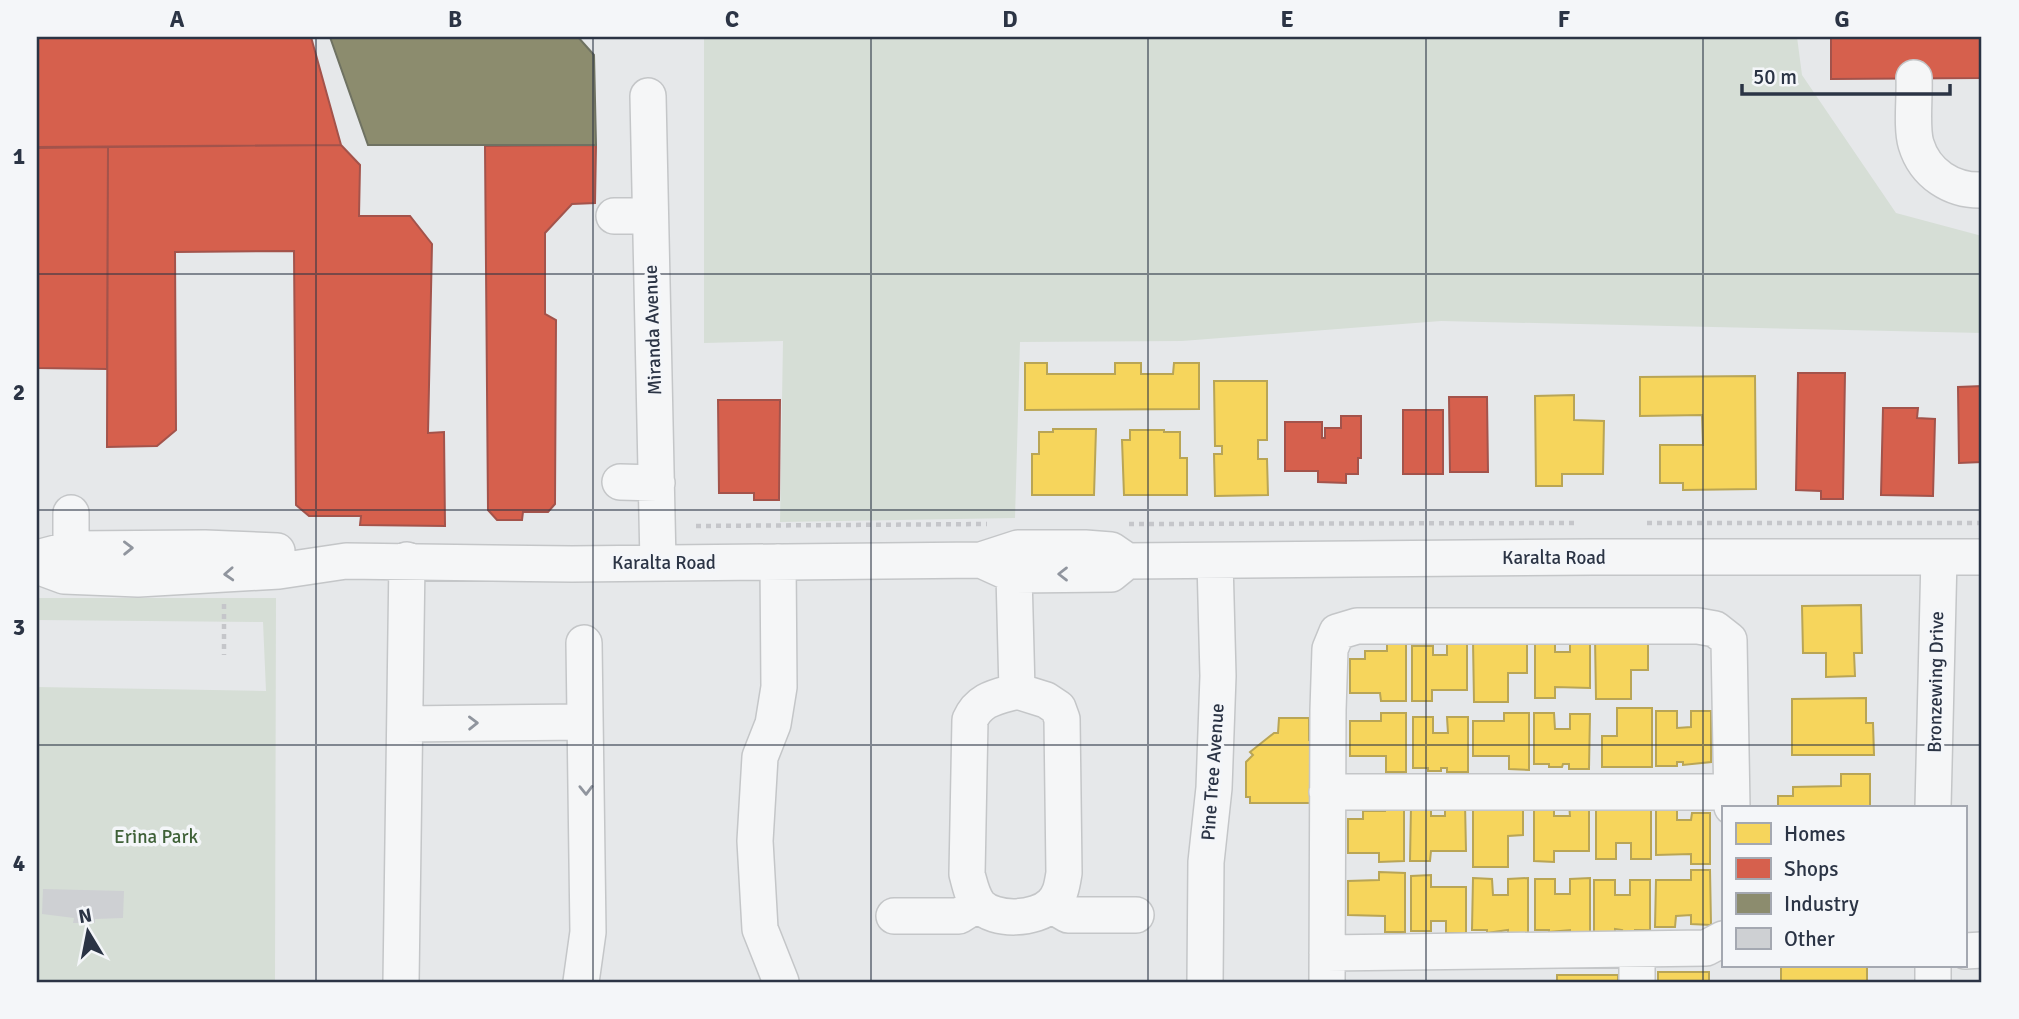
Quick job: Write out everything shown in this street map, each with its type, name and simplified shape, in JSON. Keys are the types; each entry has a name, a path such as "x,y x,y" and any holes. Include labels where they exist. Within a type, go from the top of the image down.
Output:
{"street":[{"path":"1914,78 1915,142 1923,161 1941,181 1973,191 1982,190"},
{"name":"Miranda Avenue","path":"648,96 658,563"},
{"path":"614,216 650,216"},
{"path":"620,482 657,482"},
{"path":"71,513 71,549"},
{"name":"Karalta Road","path":"37,558 71,549 205,548 278,551 346,561"},
{"name":"Karalta Road","path":"37,566 64,576 138,579 279,571 346,561 658,563 982,560 1018,548 1111,550 1127,561 1982,557"},
{"name":"Bronzewing Drive","path":"1933,806 1940,557"},
{"path":"401,982 407,560"},
{"name":"Karalta Road","path":"982,560 1014,575 1111,574 1127,561"},
{"name":"Pine Tree Avenue","path":"1205,982 1206,862 1231,676 1215,561"},
{"path":"778,562 779,687 773,724 760,757 755,841 760,929 781,982"},
{"path":"1014,575 1017,691"},
{"path":"1327,792 1731,799 1729,640 1714,628 1357,626 1336,632 1330,661 1327,792 1327,968 1637,966 1706,948 1722,940"},
{"path":"581,982 588,932 584,643"},
{"path":"1017,691 1046,700 1058,708 1062,719 1064,873 1060,892 1051,905 1039,912 1024,916 1001,916 988,912 978,904 967,874 970,720 975,708 985,700 1017,691"},
{"path":"405,724 584,722"},
{"path":"894,916 959,916 978,904"},
{"path":"1051,905 1068,915 1136,915"}],"path":[{"path":"1125,524 1590,523"},
{"path":"1646,523 1982,523"},
{"path":"696,526 996,524"},
{"path":"224,594 224,656"}],"green space":[{"path":"704,37 1797,37 1802,75 1896,213 1982,236 1982,333 1441,321 1182,341 1020,342 1015,518 780,522 783,341 704,343"},
{"name":"Erina Park","path":"37,598 276,598 275,982 37,982 37,687 266,691 263,622 37,620"}],"building: Homes":[{"path":"1025,363 1047,363 1047,374 1115,374 1115,363 1141,363 1141,374 1173,374 1174,363 1199,363 1199,409 1025,410"},
{"path":"1755,376 1756,489 1683,490 1683,483 1660,483 1660,445 1703,445 1702,415 1640,416 1640,377"},
{"path":"1214,381 1267,381 1267,440 1258,440 1258,459 1267,459 1268,495 1215,496 1214,454 1222,454 1222,446 1215,446"},
{"path":"1574,395 1574,420 1604,421 1603,474 1562,474 1562,486 1536,486 1535,396"},
{"path":"1053,429 1096,429 1094,495 1032,495 1032,454 1039,454 1039,432 1053,432"},
{"path":"1130,430 1180,432 1180,458 1187,458 1187,495 1124,495 1122,440 1130,440"},
{"path":"1861,605 1862,653 1854,653 1855,676 1826,677 1826,653 1803,653 1802,606"},
{"path":"1595,638 1648,640 1648,670 1631,670 1631,699 1596,699"},
{"path":"1570,640 1590,640 1590,688 1555,687 1555,698 1535,698 1535,642 1555,643 1555,652 1570,652"},
{"path":"1473,641 1527,641 1527,673 1508,673 1508,702 1474,702"},
{"path":"1387,642 1406,642 1406,701 1381,701 1380,693 1350,693 1350,659 1365,659 1365,651 1387,651"},
{"path":"1447,643 1467,643 1467,690 1432,690 1432,701 1412,701 1412,646 1433,646 1433,655 1447,655"},
{"path":"1866,698 1866,723 1873,723 1874,755 1792,755 1792,699"},
{"path":"1617,708 1652,708 1652,767 1602,767 1602,736 1617,736"},
{"path":"1656,711 1677,711 1677,728 1691,727 1691,711 1711,711 1711,762 1683,765 1683,762 1677,762 1677,766 1656,766"},
{"path":"1381,713 1406,713 1406,772 1386,772 1386,756 1350,756 1350,721 1381,721"},
{"path":"1504,713 1529,713 1529,770 1509,769 1509,756 1473,756 1473,721 1504,721"},
{"path":"1534,713 1554,713 1555,729 1570,729 1570,714 1590,714 1589,769 1569,769 1569,764 1549,767 1549,764 1534,764"},
{"path":"1413,717 1433,717 1433,733 1448,733 1447,717 1468,717 1468,772 1447,772 1447,768 1428,771 1428,768 1413,768"},
{"path":"1279,718 1309,718 1309,740 1313,740 1313,803 1250,803 1250,797 1246,797 1246,762 1253,755 1250,752 1274,733 1278,733"},
{"path":"1841,774 1870,774 1870,806 1778,806 1778,796 1793,796 1793,787 1841,786"},
{"path":"1385,802 1404,803 1404,861 1379,862 1379,853 1348,853 1348,819 1363,819 1363,811 1385,811"},
{"path":"1465,803 1466,851 1431,851 1430,861 1410,861 1411,806 1431,806 1431,816 1445,816 1445,804"},
{"path":"1569,804 1589,804 1589,851 1554,851 1554,862 1534,861 1534,806 1554,806 1554,816 1570,816"},
{"path":"1651,804 1651,859 1631,859 1631,843 1616,843 1616,859 1596,859 1596,809"},
{"path":"1473,806 1523,806 1523,835 1508,836 1508,867 1473,867"},
{"path":"1656,808 1677,808 1677,820 1691,820 1692,813 1710,813 1710,864 1691,864 1691,854 1656,855"},
{"path":"1691,870 1710,870 1711,925 1691,924 1691,915 1676,916 1675,927 1655,927 1656,880 1691,880"},
{"path":"1379,872 1405,873 1405,932 1385,932 1385,916 1348,915 1348,881 1379,880"},
{"path":"1431,875 1431,887 1466,887 1466,933 1446,933 1446,921 1431,921 1431,931 1411,931 1411,876"},
{"path":"1473,878 1492,879 1493,895 1508,895 1508,879 1528,878 1528,934 1508,934 1508,930 1487,933 1487,930 1472,930"},
{"path":"1590,878 1590,934 1570,934 1570,930 1535,930 1535,879 1555,879 1555,894 1570,894 1570,879"},
{"path":"1594,880 1615,880 1615,895 1630,895 1630,880 1650,880 1650,930 1621,934 1622,930 1615,929 1615,934 1594,934"},
{"path":"1781,967 1867,967 1867,981 1781,982"},
{"path":"1658,972 1709,972 1709,982 1658,982"},
{"path":"1557,975 1618,975 1618,982 1557,982"}],"building: Shops":[{"path":"37,37 311,37 341,145 37,147"},
{"path":"1831,37 1982,37 1982,78 1831,79"},
{"path":"341,145 360,165 359,216 410,216 432,244 428,433 444,432 445,526 360,525 361,516 309,516 296,505 294,251 175,252 176,430 157,446 107,447 108,147"},
{"path":"596,145 595,203 572,204 545,233 545,314 556,320 555,504 548,512 523,512 522,520 497,520 488,510 485,146"},
{"path":"108,147 107,369 37,368 37,148"},
{"path":"1798,373 1845,373 1843,499 1821,499 1821,491 1796,490"},
{"path":"1982,386 1982,462 1959,463 1958,387"},
{"path":"1449,397 1487,397 1488,472 1450,472"},
{"path":"718,400 780,400 779,500 754,500 754,493 719,493"},
{"path":"1883,408 1918,408 1917,418 1935,419 1933,496 1881,495"},
{"path":"1403,410 1443,410 1443,474 1403,474"},
{"path":"1341,416 1361,416 1361,458 1358,458 1358,474 1346,474 1346,483 1318,482 1318,471 1285,471 1285,422 1322,422 1322,438 1325,438 1325,428 1341,428"}],"building: Industry":[{"path":"330,37 578,37 594,55 596,145 368,145"}],"building: Other":[{"path":"43,889 124,891 123,918 95,919 95,923 73,923 74,918 42,914"}]}
